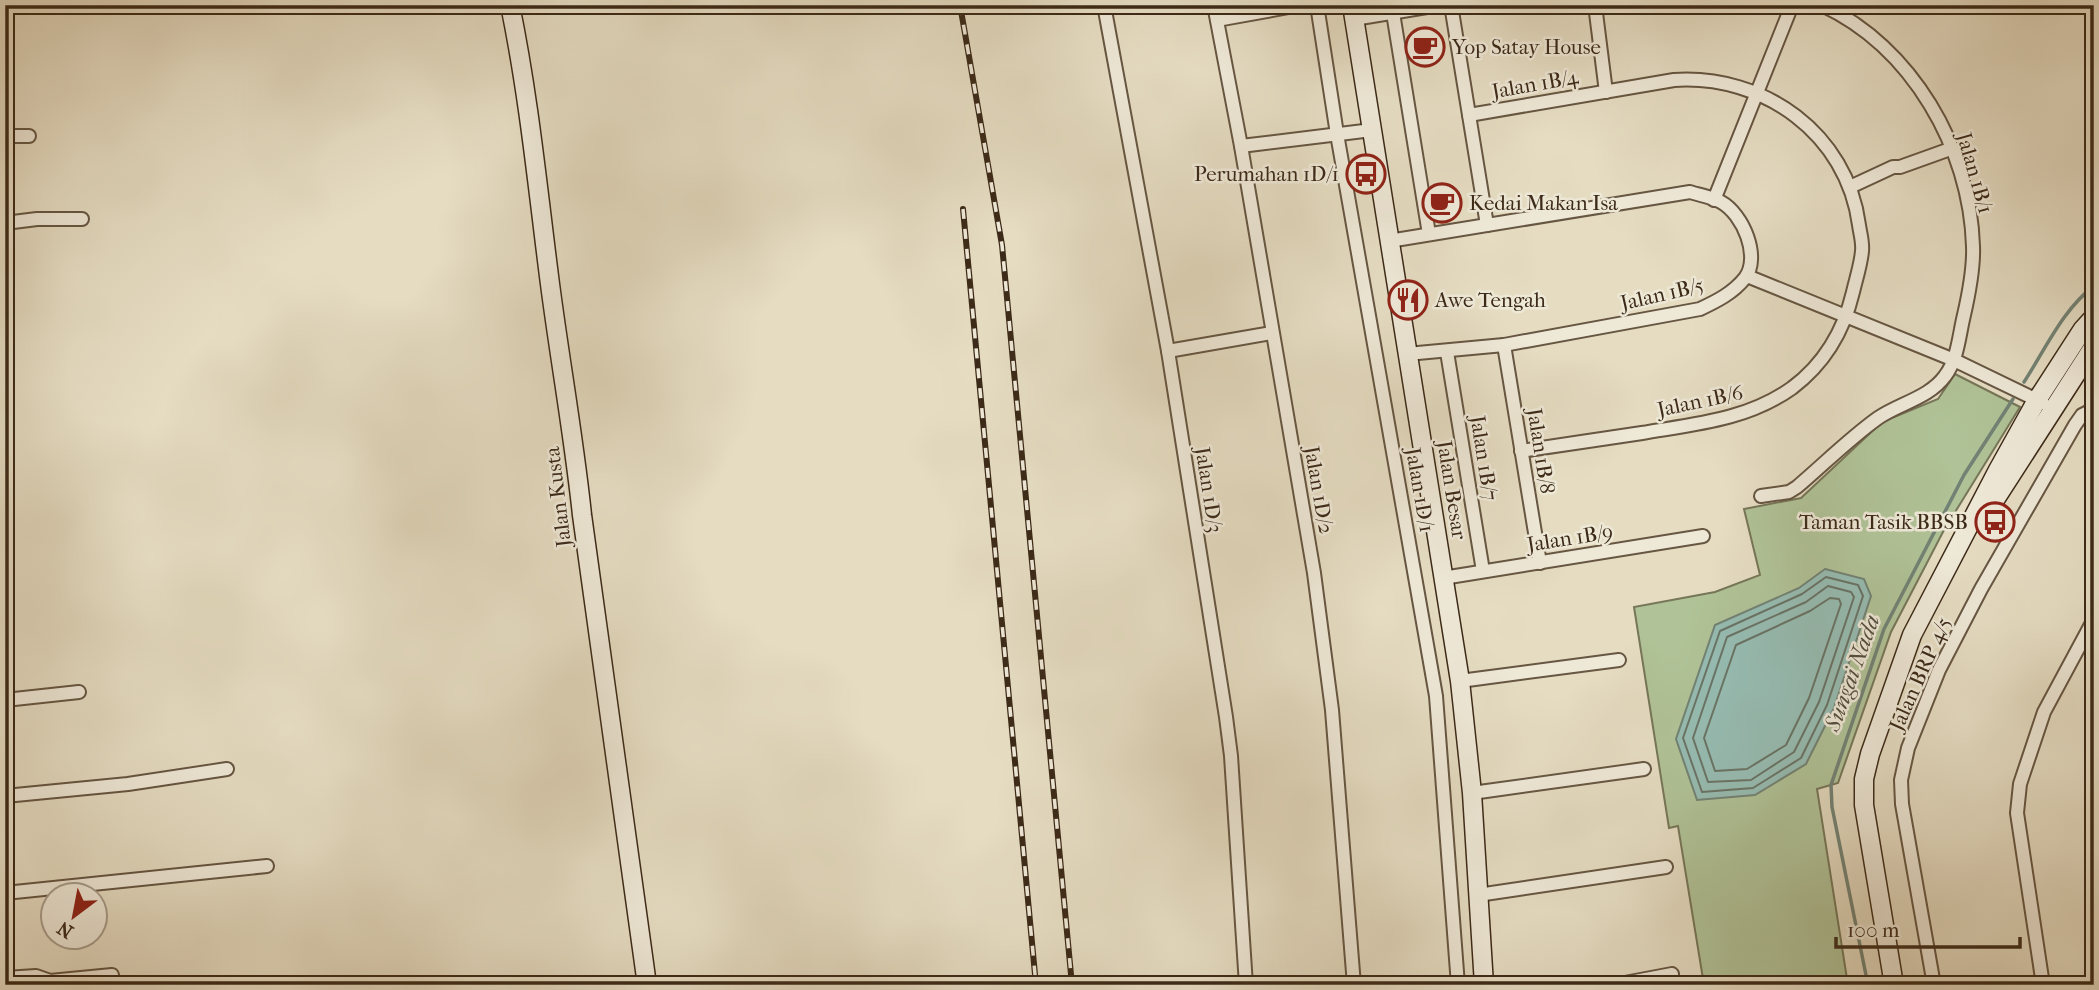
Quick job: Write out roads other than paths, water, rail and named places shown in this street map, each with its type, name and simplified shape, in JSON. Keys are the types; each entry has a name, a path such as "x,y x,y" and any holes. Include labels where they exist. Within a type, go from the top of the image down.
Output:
{"street":[{"name":"Jalan Kusta","path":"510,5 520,60 556,334 574,442 647,985"},
{"name":"Jalan 1D/3","path":"1104,5 1168,351 1231,756 1246,985"},
{"name":"Jalan 1D/2","path":"1214,5 1241,146 1314,573 1332,710 1354,985"},
{"path":"1217,20 1300,5"},
{"name":"Jalan 1D/1","path":"1317,5 1337,134 1436,696 1458,985"},
{"path":"1353,12 1393,13 1439,5"},
{"path":"1451,5 1487,225"},
{"path":"1595,5 1606,92"},
{"path":"1714,200 1792,5"},
{"name":"Jalan 1B/1","path":"1762,496 1789,492 1797,487 1876,419 1898,405 1926,394 1944,377 1954,360 1970,289 1973,248 1969,208 1953,148 1924,94 1889,52 1858,27 1822,5"},
{"name":"Jalan Besar","path":"1353,12 1460,681 1472,793 1484,985"},
{"path":"1393,13 1429,234"},
{"name":"Jalan 1B/4","path":"1469,115 1696,79 1735,86 1778,102 1812,128 1848,180 1857,207 1862,250 1847,316"},
{"path":"1241,146 1372,130"},
{"path":"5,136 29,136"},
{"path":"1850,187 1893,167 1900,167 1953,148"},
{"path":"1389,241 1690,192 1722,202 1745,226 1751,255 1747,276 1954,360 2045,404"},
{"path":"5,223 37,219 82,219"},
{"name":"Jalan 1B/5","path":"1407,354 1504,345 1700,309 1727,296 1747,276"},
{"name":"Jalan 1B/6","path":"1521,452 1725,420 1764,406 1812,371 1832,345 1847,316"},
{"path":"1894,985 1864,805 1864,779 1870,754 1913,635 1935,591 2045,404 2083,329 2094,317"},
{"path":"1168,351 1272,333"},
{"name":"Jalan 1B/8","path":"1504,345 1540,563"},
{"path":"2045,404 2094,346"},
{"name":"Jalan 1B/7","path":"1447,352 1483,571"},
{"name":"Jalan BRP 4/5","path":"1934,985 1902,804 1901,780 1908,748 1939,670 1981,589 2075,425 2082,415 2092,409"},
{"name":"Jalan 1B/9","path":"1443,578 1703,536"},
{"path":"2043,985 2017,813 2020,783 2044,712 2094,618"},
{"path":"1460,681 1619,660"},
{"path":"5,700 79,692"},
{"path":"5,796 128,785 227,769"},
{"path":"1472,793 1644,769"},
{"path":"5,893 267,866"},
{"path":"1478,895 1666,867"},
{"path":"1614,985 1672,974"},
{"path":"5,978 36,976 50,981 112,975"}],"water":[{"path":"1825,569 1864,579 1871,596 1834,708 1806,764 1755,795 1697,800 1676,739 1715,625 1799,588"}],"waterway":[{"name":"Sungai Nada","path":"2024,382 2064,318 2094,286"},
{"name":"Sungai Nada","path":"1868,985 1832,807 1831,785 1884,629 1964,475 2013,399"}],"railway":[{"path":"960,5 1002,245 1072,985"},
{"path":"963,209 1036,985"}],"place":[{"name":"Yop Satay House","path":"1425,47"},
{"name":"Perumahan 1D/1","path":"1366,174"},
{"name":"Kedai Makan Isa","path":"1442,203"},
{"name":"Awe Tengah","path":"1408,300"},
{"name":"Taman Tasik BBSB","path":"1995,522"}]}
